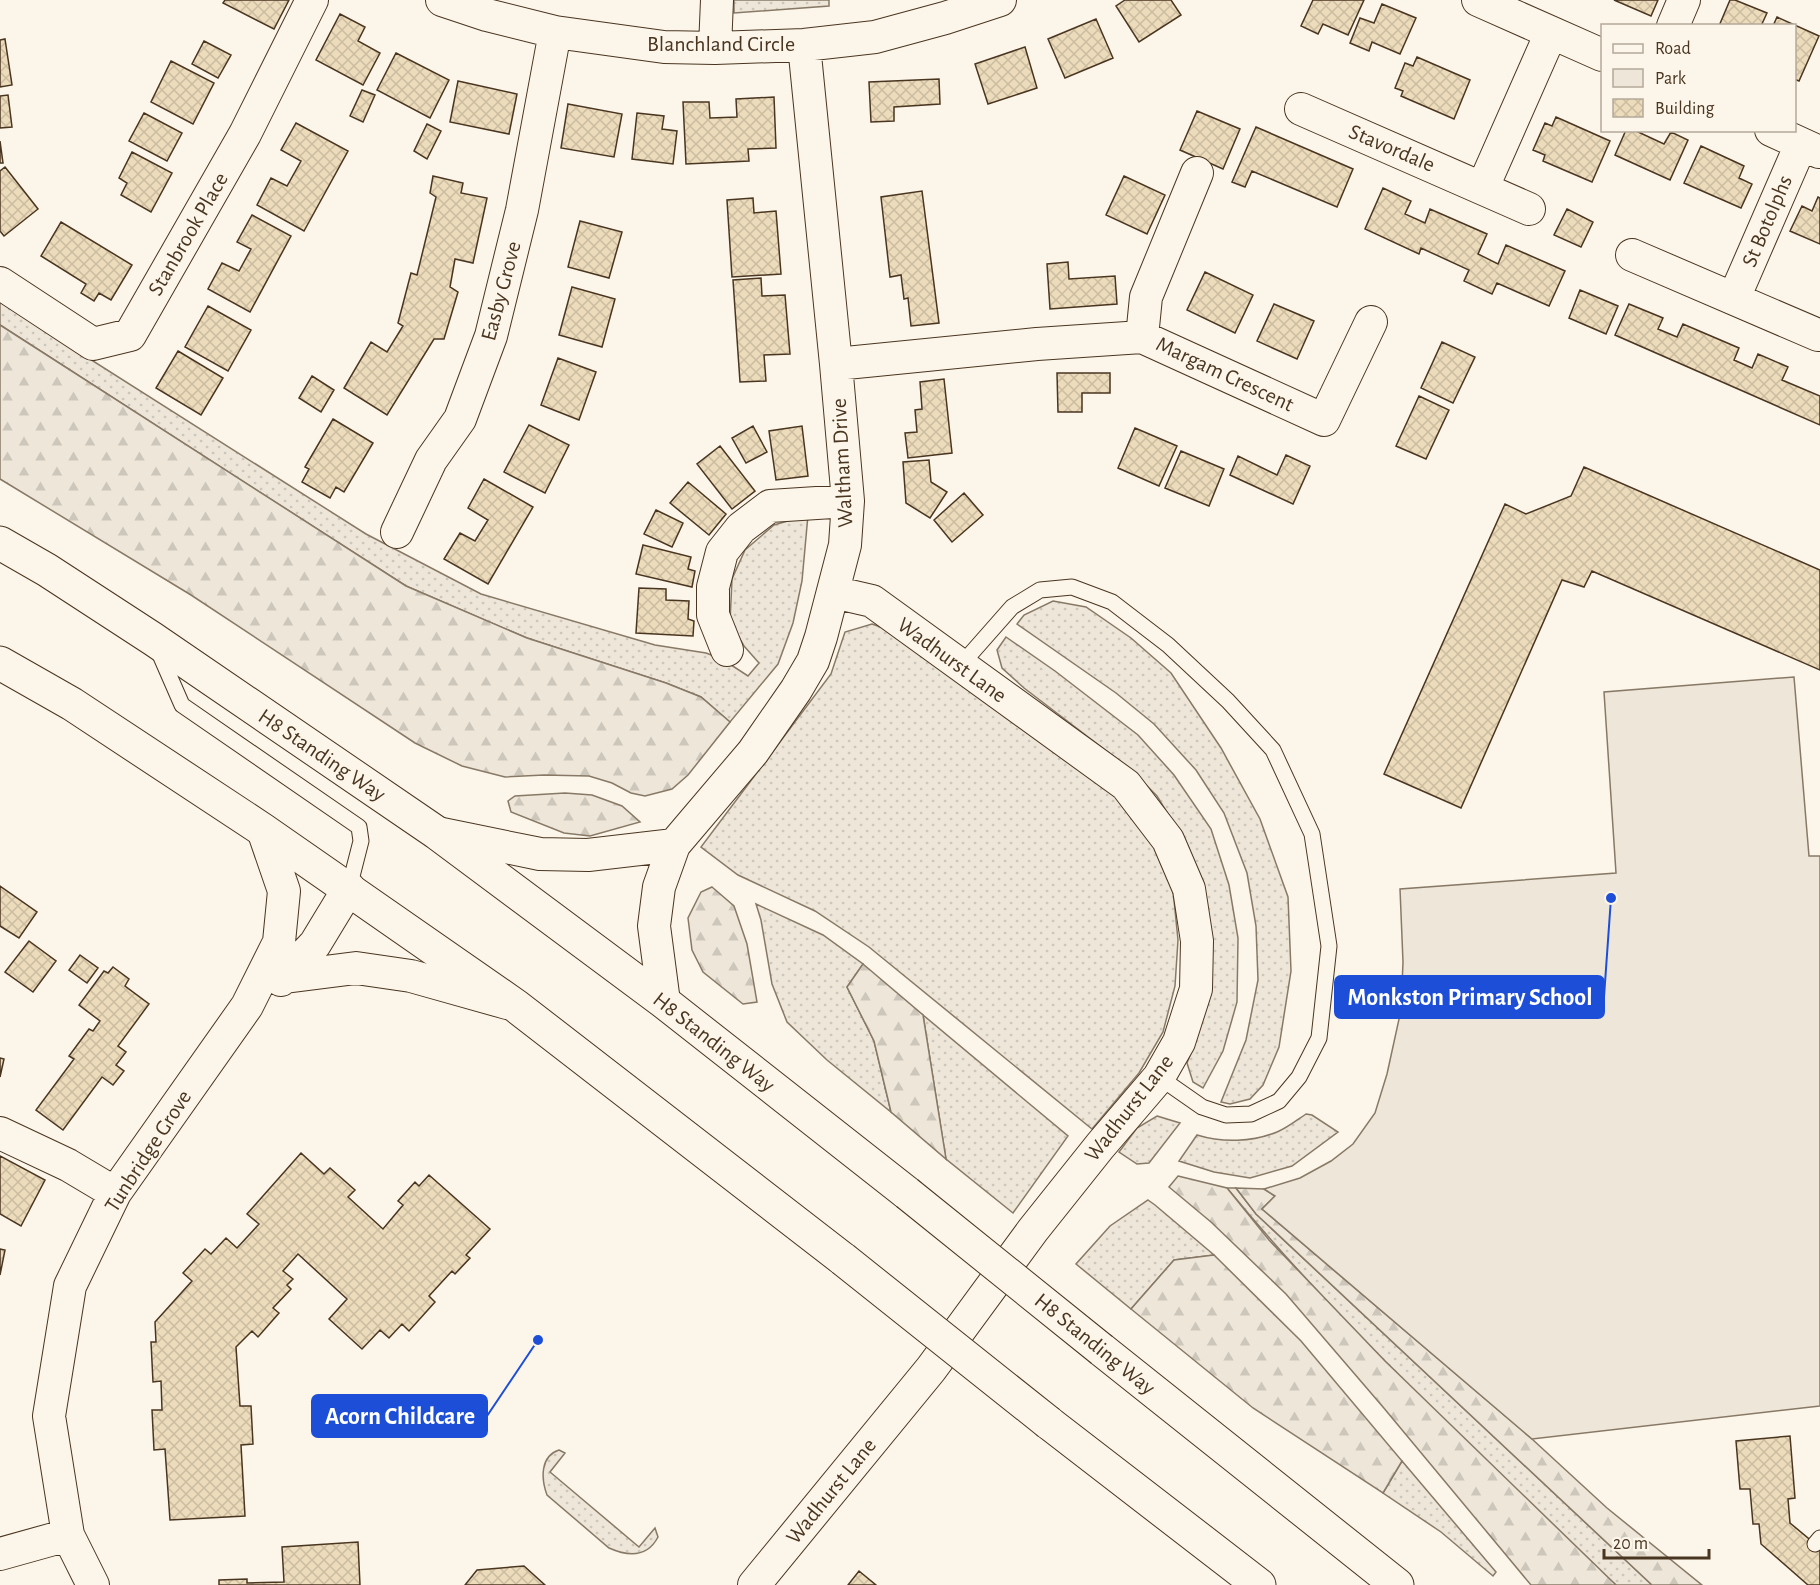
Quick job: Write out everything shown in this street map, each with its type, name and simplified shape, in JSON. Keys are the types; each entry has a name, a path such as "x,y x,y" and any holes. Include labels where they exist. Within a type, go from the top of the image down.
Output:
{"highway":[{"name":"H8 Standing Way","path":"0,543 47,570 153,639 437,833 664,1002 1397,1585"},
{"path":"0,663 72,704 263,830 516,1006 1259,1585"}],"street":[{"name":"Stanbrook Place","path":"0,283 93,344 130,335 245,134 312,0"},
{"name":"Blanchland Circle","path":"442,0 487,15 555,32 664,47 715,48 804,45 875,37 1000,0"},
{"path":"715,48 717,0"},
{"path":"1478,0 1601,55"},
{"path":"1674,24 1684,0"},
{"name":"Easby Grove","path":"397,532 430,460 460,419 491,336 522,210 555,32"},
{"path":"1483,188 1551,33"},
{"name":"Waltham Drive","path":"674,845 753,752 813,661 845,545 848,501 804,45"},
{"name":"Stavordale","path":"1301,109 1529,209"},
{"path":"1775,132 1810,148"},
{"name":"St Botolphs","path":"1734,298 1810,148"},
{"path":"1142,337 1146,297 1197,173"},
{"path":"1632,255 1818,335"},
{"name":"Margam Crescent","path":"836,364 1037,344 1142,337 1324,420 1371,322"},
{"path":"727,650 713,615 713,587 722,552 741,528 770,506 848,501"},
{"name":"Wadhurst Lane","path":"754,1585 931,1369 1033,1230 1159,1077 1179,1042 1196,989 1197,941 1189,889 1168,840 1126,785 872,601 833,592"},
{"name":"Tunbridge Grove","path":"93,1585 68,1535 49,1416 70,1286 115,1193 247,1006 279,942 284,891 263,830"},
{"path":"437,833 540,854 588,855 674,845 659,887 654,926 664,1002"},
{"name":"Tunbridge Grove","path":"247,1006 285,977 315,944 349,888"},
{"path":"285,977 356,968 411,976 516,1006"},
{"path":"0,1133 68,1164 115,1193"},
{"path":"0,1554 68,1535"}],"lane":[{"path":"960,666 1012,607 1040,590 1072,587 1112,602 1168,645 1228,701 1273,750 1312,834 1329,946 1319,1038 1299,1077 1279,1101 1251,1114 1226,1115 1202,1107 1159,1077"},
{"path":"153,639 182,705 359,827 361,841 349,888"}],"green space":[{"path":"734,0 829,0 829,6 734,13"},
{"path":"0,302 366,534 481,594 655,645 706,653 722,659 748,676 759,663 744,646 730,622 732,579 745,550 774,525 808,515 802,581 793,623 778,664 730,722 701,697 666,683 527,638 406,586 0,325"},
{"path":"0,325 406,586 527,638 666,683 701,697 730,722 688,775 672,789 645,796 631,793 612,783 589,776 505,777 462,766 415,743 191,595 0,479"},
{"path":"1053,601 1086,607 1131,638 1171,673 1221,748 1260,819 1288,897 1291,971 1279,1047 1263,1085 1250,1099 1230,1104 1221,1102 1246,1040 1258,980 1256,926 1247,873 1224,813 1196,770 1154,724 1116,693 1017,624 1024,615"},
{"path":"872,624 895,632 1127,801 1153,844 1173,890 1178,940 1175,986 1163,1032 1139,1073 1092,1129 869,947 815,911 738,875 701,847 831,674 845,632"},
{"path":"1006,637 1055,671 1138,735 1174,775 1211,829 1229,885 1238,938 1237,1002 1223,1051 1203,1088 1193,1082 1187,1063 1207,1002 1203,896 1189,848 1157,796 1130,769 1024,688 1002,668 997,650"},
{"path":"1794,677 1809,856 1820,856 1820,1406 1532,1439 1262,1209 1275,1196 1264,1189 1300,1178 1331,1161 1353,1144 1375,1113 1387,1074 1401,1010 1403,962 1400,889 1616,873 1604,692"},
{"path":"565,793 592,795 622,806 640,822 590,836 564,833 511,812 508,801 515,796"},
{"path":"712,887 734,906 747,944 757,1002 743,1004 703,972 692,950 688,918 701,892"},
{"path":"756,904 823,935 863,964 847,987 874,1041 891,1112 827,1060 787,1022 772,984"},
{"path":"863,964 923,1015 946,1159 891,1112 874,1041 847,987"},
{"path":"923,1015 1068,1136 1013,1213 946,1159"},
{"path":"1306,1114 1312,1115 1338,1132 1292,1166 1250,1178 1214,1172 1179,1161 1197,1135 1227,1140 1258,1138 1281,1130"},
{"path":"1157,1116 1180,1123 1149,1163 1137,1164 1119,1152 1137,1128"},
{"path":"1178,1176 1227,1188 1269,1240 1385,1361 1616,1585 1531,1585 1286,1294 1211,1222 1169,1187"},
{"path":"1227,1188 1236,1188 1256,1214 1652,1585 1616,1585 1607,1577 1363,1339 1271,1240"},
{"path":"1236,1188 1264,1189 1275,1196 1262,1209 1532,1439 1607,1508 1702,1585 1652,1585 1256,1214"},
{"path":"1148,1200 1214,1255 1174,1260 1131,1309 1076,1264 1110,1226"},
{"path":"1214,1255 1301,1341 1402,1461 1383,1493 1253,1408 1131,1309 1174,1260"},
{"path":"559,1450 565,1453 550,1472 639,1547 655,1528 658,1537 648,1549 630,1554 609,1548 547,1495 543,1475 545,1463 548,1457"},
{"path":"1402,1461 1496,1572 1493,1576 1441,1532 1383,1493"}],"building":[{"path":"225,0 289,0 274,29 223,3"},
{"path":"1125,0 1171,0 1181,15 1139,42 1116,6"},
{"path":"1313,0 1364,0 1348,35 1323,24 1318,34 1301,26"},
{"path":"1614,0 1658,0 1651,16"},
{"path":"1730,0 1767,13 1762,24 1720,24"},
{"path":"1382,4 1416,18 1400,54 1372,42 1369,51 1350,43 1360,18 1374,23"},
{"path":"340,14 365,27 358,41 380,53 363,85 316,60"},
{"path":"1777,17 1792,24 1774,24"},
{"path":"1096,19 1113,58 1065,78 1048,39"},
{"path":"1796,26 1819,36 1799,81 1796,80"},
{"path":"5,39 12,85 0,87 0,40"},
{"path":"204,41 231,55 218,78 192,64"},
{"path":"1025,47 1037,88 988,104 975,64"},
{"path":"396,53 449,80 430,118 377,90"},
{"path":"1417,57 1470,80 1454,119 1401,96 1403,91 1395,88 1405,63 1413,66"},
{"path":"171,61 214,83 193,124 151,102"},
{"path":"939,79 940,104 894,107 894,121 871,122 869,82"},
{"path":"458,81 517,94 509,134 450,122"},
{"path":"362,90 375,95 363,122 350,116"},
{"path":"8,95 12,127 0,128 0,96"},
{"path":"774,97 776,148 748,149 749,161 686,164 683,102 709,102 710,118 737,117 736,99"},
{"path":"568,104 622,114 614,157 561,148"},
{"path":"1197,111 1240,129 1223,169 1180,150"},
{"path":"144,113 182,133 167,161 129,141"},
{"path":"637,113 664,116 662,129 677,131 673,164 632,159"},
{"path":"1556,117 1610,141 1592,182 1543,161 1545,155 1533,150 1545,123 1552,126"},
{"path":"296,123 348,151 304,231 257,205 271,178 287,186 301,161 281,150"},
{"path":"427,124 441,131 427,159 414,151"},
{"path":"1256,127 1353,169 1337,207 1252,171 1245,187 1232,182"},
{"path":"1625,132 1638,132 1664,144 1671,132 1688,140 1670,180 1615,155"},
{"path":"0,141 3,163 0,163"},
{"path":"1701,146 1744,166 1739,178 1752,184 1741,208 1684,183"},
{"path":"132,152 172,173 151,212 121,195 127,183 119,178"},
{"path":"5,167 38,209 4,236 0,231 0,171"},
{"path":"433,176 463,183 461,193 487,198 473,263 455,259 450,287 458,292 444,339 434,339 387,415 344,388 371,342 387,352 403,326 398,323 411,273 417,275 436,197 430,193"},
{"path":"1124,176 1165,195 1147,234 1106,215"},
{"path":"1383,188 1411,201 1405,214 1425,223 1430,209 1487,234 1478,254 1498,264 1506,245 1565,271 1549,306 1497,283 1492,294 1464,281 1469,270 1421,248 1419,254 1365,229"},
{"path":"922,191 939,323 911,326 908,298 904,299 901,275 890,277 881,197"},
{"path":"1818,197 1820,198 1820,244 1790,231 1802,206 1812,211"},
{"path":"753,198 754,213 776,211 781,274 732,277 727,200"},
{"path":"1567,209 1593,222 1581,247 1554,235"},
{"path":"252,215 291,236 250,312 208,289 222,263 239,271 251,249 237,242"},
{"path":"580,221 622,232 609,278 568,267"},
{"path":"61,222 132,265 111,300 99,293 94,301 81,293 86,284 41,256"},
{"path":"1068,262 1069,279 1115,276 1117,304 1050,309 1047,264"},
{"path":"1205,272 1253,295 1235,333 1187,310"},
{"path":"761,278 762,296 785,295 790,354 764,355 766,381 740,382 733,280"},
{"path":"572,287 615,299 602,347 559,335"},
{"path":"1580,290 1618,306 1606,334 1569,318"},
{"path":"1274,304 1314,321 1297,359 1257,341"},
{"path":"1629,304 1663,318 1658,329 1677,337 1683,324 1739,348 1734,360 1752,368 1758,354 1788,367 1782,380 1820,396 1820,425 1615,335"},
{"path":"208,306 251,330 228,371 185,347"},
{"path":"1442,342 1475,357 1453,403 1421,388"},
{"path":"178,351 223,378 201,415 156,388"},
{"path":"558,358 596,372 579,420 541,405"},
{"path":"1057,373 1110,373 1110,393 1082,393 1082,412 1058,412"},
{"path":"312,376 334,390 321,412 299,398"},
{"path":"944,379 952,453 908,458 905,433 917,432 915,410 922,409 920,382"},
{"path":"1419,396 1449,410 1426,459 1396,446"},
{"path":"333,419 373,443 344,492 336,487 330,498 302,482 309,469 305,467"},
{"path":"529,425 569,445 545,493 504,472"},
{"path":"753,426 767,452 746,463 732,438"},
{"path":"802,426 808,476 776,480 769,431"},
{"path":"1135,428 1177,446 1159,486 1118,468"},
{"path":"720,446 755,491 732,509 697,464"},
{"path":"1181,451 1224,469 1209,506 1165,488"},
{"path":"1286,455 1310,466 1293,504 1230,475 1238,456 1277,475"},
{"path":"929,460 931,482 947,492 930,518 906,503 903,462"},
{"path":"1584,467 1820,570 1820,670 1592,571 1584,587 1562,580 1461,808 1384,774 1505,504 1526,514 1571,496"},
{"path":"484,479 533,507 488,584 444,559 460,533 475,541 488,520 468,508"},
{"path":"688,482 726,514 709,535 670,503"},
{"path":"964,493 983,515 952,542 934,520"},
{"path":"656,510 683,523 672,547 644,534"},
{"path":"643,545 691,557 688,569 695,571 692,587 636,574"},
{"path":"639,588 666,589 666,600 689,601 688,619 694,621 693,636 636,633"},
{"path":"0,886 37,912 19,938 0,926"},
{"path":"29,941 56,961 33,992 5,972"},
{"path":"80,955 98,968 87,983 69,970"},
{"path":"113,967 129,979 125,986 149,1004 118,1046 126,1052 116,1065 124,1071 113,1085 102,1077 63,1130 36,1110 74,1059 69,1056 89,1029 93,1031 100,1021 79,1005 104,971 108,973"},
{"path":"0,1058 4,1059 0,1077"},
{"path":"301,1153 324,1174 330,1168 355,1190 348,1197 383,1229 403,1205 398,1201 415,1182 419,1186 429,1175 490,1229 466,1255 470,1258 455,1274 452,1271 429,1296 435,1302 409,1331 402,1324 389,1338 380,1330 362,1349 329,1319 347,1299 298,1254 283,1271 293,1279 287,1285 291,1289 273,1308 279,1313 258,1337 252,1331 236,1347 240,1406 251,1406 253,1444 241,1445 245,1516 170,1520 165,1449 154,1450 152,1410 162,1410 161,1381 153,1382 151,1342 156,1342 155,1322 192,1281 183,1273 205,1249 211,1254 226,1238 237,1248 259,1224 247,1214"},
{"path":"0,1156 45,1180 21,1226 0,1214"},
{"path":"0,1249 5,1250 0,1275"},
{"path":"1790,1436 1795,1498 1788,1499 1790,1523 1820,1548 1820,1585 1808,1585 1761,1544 1759,1524 1753,1524 1750,1489 1740,1489 1736,1441"},
{"path":"358,1542 360,1585 219,1585 219,1580 247,1579 247,1583 284,1582 282,1547"},
{"path":"524,1566 545,1585 465,1585 477,1570"},
{"path":"859,1571 876,1585 848,1585"}],"place":[{"name":"Monkston Primary School","path":"1611,898"},
{"name":"Acorn Childcare","path":"538,1340"}]}
